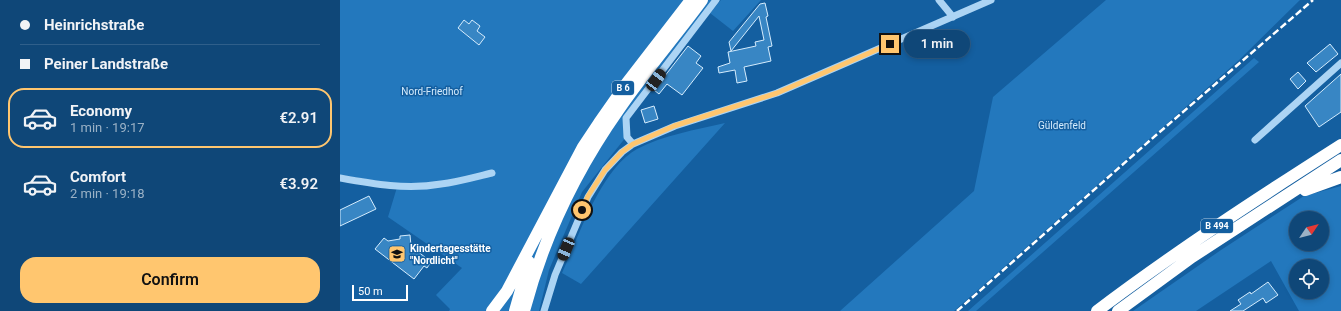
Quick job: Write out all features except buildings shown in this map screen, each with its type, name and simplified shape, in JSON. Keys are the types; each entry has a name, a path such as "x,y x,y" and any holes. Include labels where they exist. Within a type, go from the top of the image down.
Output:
{"highway":[{"name":"B 6","path":"524,311 543,250 563,195 583,147 612,103 691,0"},
{"name":"B 6","path":"569,183 620,107 702,0"},
{"name":"B 494","path":"1097,311 1137,280 1219,224 1341,145"},
{"name":"B 494","path":"1118,311 1192,257 1341,160"},
{"path":"1276,202 1314,186 1341,177"},
{"name":"B 6","path":"515,311 524,277 545,222 563,195"},
{"path":"492,311 507,291 545,222"}],"street":[{"path":"633,144 627,137 626,118 716,0"},
{"path":"939,0 953,17"},
{"path":"544,311 555,275 588,196 605,170 622,152 633,144 674,126 777,93 991,0"},
{"path":"1255,140 1341,63"},
{"path":"340,178 383,186 411,186 440,184 492,173"}],"green space":[{"name":"Nord-Friedhof","path":"340,0 714,0 624,118 626,137 582,192 549,270 539,311 449,311 450,309 436,295 462,268 388,217 398,184 340,175"},
{"path":"721,0 761,0 733,31 710,13"},
{"name":"Güldenfeld","path":"1106,0 1300,0 1238,61 954,311 840,311 974,191 993,97"},
{"path":"1254,58 1259,62 976,311 968,311"},
{"path":"725,123 581,284 562,273 583,223 601,188 612,172 624,159 637,149 658,140 680,133"},
{"path":"1341,186 1341,311 1299,311 1292,299 1329,299 1329,259 1289,259 1289,293 1271,261 1196,311 1133,311 1221,250 1304,196"}],"railway":[{"path":"957,311 1155,136 1313,0"}],"place":[{"name":"Kindertagesstätte \"Nordlicht\"","path":"397,254"}],"route":[{"path":"582,210 596,182 605,170 622,152 643,138 659,131 777,93 890,44"}]}
